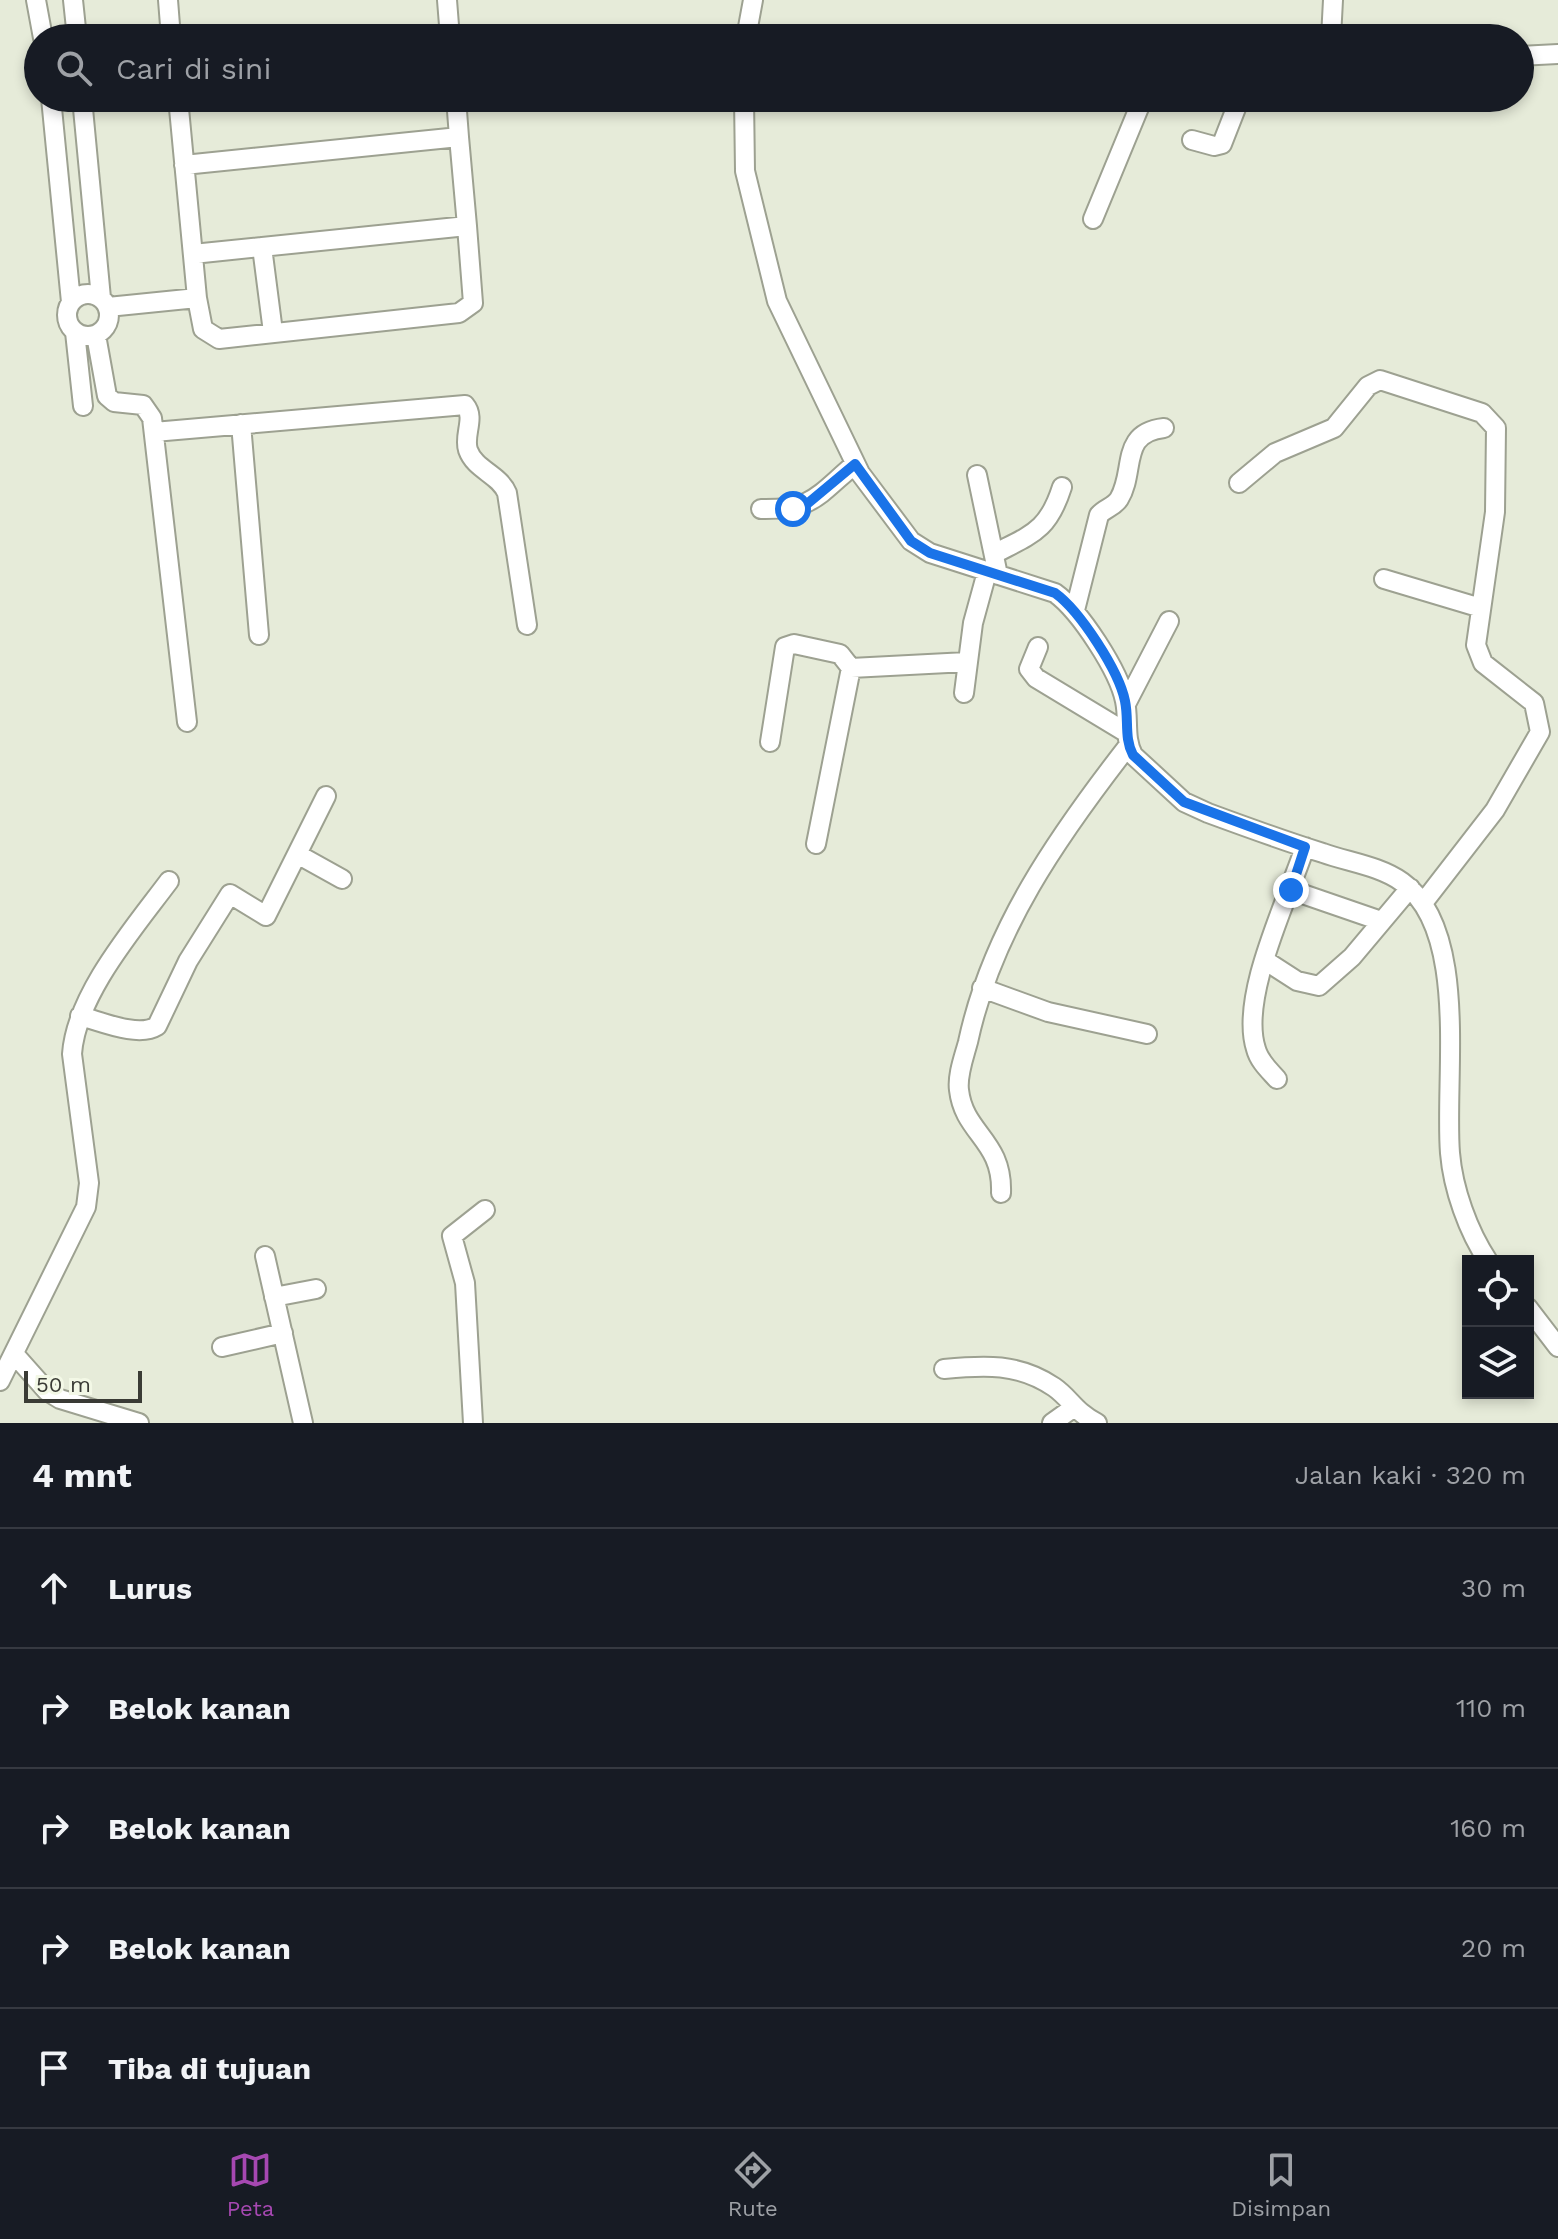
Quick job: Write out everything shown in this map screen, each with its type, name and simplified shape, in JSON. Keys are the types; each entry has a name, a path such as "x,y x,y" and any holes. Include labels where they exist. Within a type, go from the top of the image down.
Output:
{"street":[{"path":"36,0 40,24"},
{"path":"73,0 76,24"},
{"path":"168,0 170,24"},
{"path":"447,0 449,24"},
{"path":"749,24 753,0"},
{"path":"1332,24 1333,0"},
{"path":"1534,55 1558,54"},
{"path":"52,112 71,302 67,318 75,332 83,406"},
{"path":"75,332 85,336 96,335 108,324 84,112"},
{"path":"179,112 197,298 203,329 210,337 467,311 474,299 457,112"},
{"path":"744,112 745,171 777,301 855,464 911,541 930,553 993,567 1055,593 1075,610 1114,675 1126,704 1128,740 1142,767 1184,802 1385,873 1410,888 1423,903 1441,937 1447,970 1450,1157 1466,1219 1485,1255"},
{"path":"1093,219 1137,112"},
{"path":"1192,140 1214,146 1222,144 1235,112"},
{"path":"184,165 459,137"},
{"path":"193,254 467,226"},
{"path":"262,247 273,332"},
{"path":"71,302 85,294 104,302 197,298"},
{"path":"96,335 107,396 114,402 143,405 149,410 187,722"},
{"path":"1239,483 1275,453 1334,428 1368,386 1380,380 1482,413 1496,428 1495,512 1476,636 1478,654 1483,663 1534,703 1540,732 1495,810 1423,903"},
{"path":"154,432 465,405 470,412 469,451 478,465 498,479 507,493 527,625"},
{"path":"241,424 259,635"},
{"path":"1075,610 1099,515 1114,506 1122,494 1136,442 1151,429 1164,428"},
{"path":"761,509 793,509 807,504 855,464"},
{"path":"964,693 967,662 993,567 977,475"},
{"path":"993,567 1053,516 1062,487"},
{"path":"1384,579 1481,608"},
{"path":"1126,704 1169,621"},
{"path":"770,742 785,647 794,644 840,654 851,668 816,844"},
{"path":"1038,647 1029,669 1036,678 1128,740"},
{"path":"851,668 967,662"},
{"path":"1001,1193 1000,1164 965,1113 958,1085 989,963 1013,914 1128,740"},
{"path":"80,1016 134,1029 153,1030 160,1022 188,961 230,894 266,916 326,796"},
{"path":"1277,1079 1259,1059 1254,1046 1253,997 1305,847"},
{"path":"297,854 342,879"},
{"path":"0,1381 86,1207 89,1183 72,1054 74,1032 80,1016 124,941 169,881"},
{"path":"1266,961 1297,981 1319,986 1352,957 1410,888"},
{"path":"1291,890 1381,921"},
{"path":"982,988 1048,1012 1147,1034"},
{"path":"473,1423 465,1283 452,1236 485,1210"},
{"path":"265,1256 303,1423"},
{"path":"274,1297 316,1289"},
{"path":"1534,1316 1558,1347"},
{"path":"222,1347 283,1333"},
{"path":"15,1355 47,1391 60,1399 139,1423"},
{"path":"944,1369 991,1365 1015,1368 1052,1385 1073,1408 1097,1423"},
{"path":"1052,1423 1073,1408"}],"route":[{"path":"793,509 807,504 855,464 911,541 930,553 1055,593 1068,602 1123,691 1128,746 1142,767 1184,802 1305,847 1291,890"}]}
